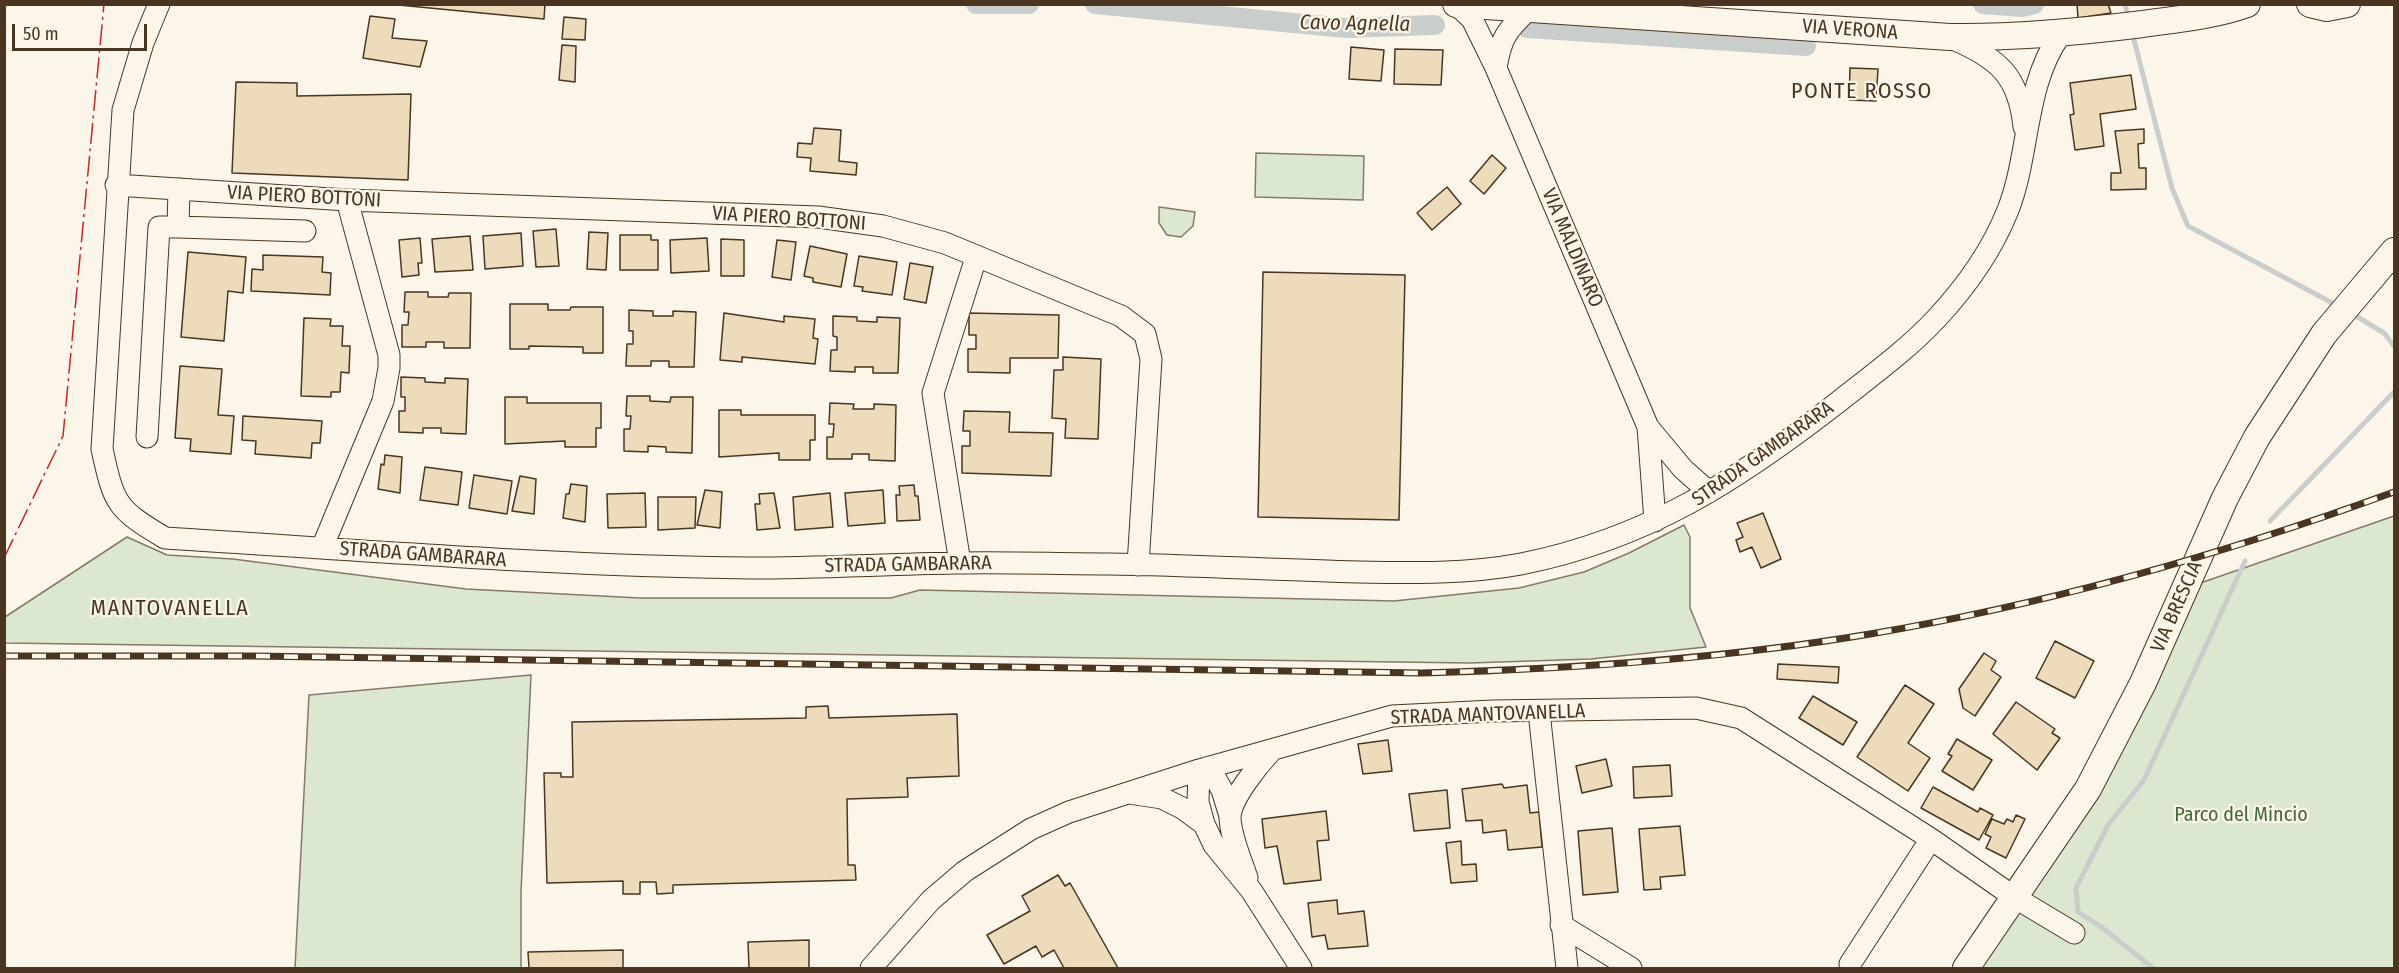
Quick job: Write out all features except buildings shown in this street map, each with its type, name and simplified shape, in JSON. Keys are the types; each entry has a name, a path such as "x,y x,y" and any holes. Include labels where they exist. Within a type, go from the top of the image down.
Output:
{"main road":[{"name":"VIA VERONA","path":"1456,4 1950,37 2051,35 2207,15 2244,5"},
{"path":"2310,4 2327,8 2347,4"},
{"name":"VIA BRESCIA","path":"1966,969 2088,789 2143,683 2225,498 2257,437 2329,328 2394,251"}],"street":[{"path":"143,43 148,4"},
{"name":"STRADA GAMBARARA","path":"159,4 143,43 123,110 117,185 102,449 111,491 129,517 165,538 548,563 755,568 960,563 1429,573 1518,565 1594,544 1681,510 1756,463 1882,367 1936,319 1978,267 2008,210 2021,158 2023,123 2016,88 1998,63 1978,49 1950,37"},
{"name":"VIA MALDINARO","path":"1456,4 1472,19 1496,68 1648,427 1683,469 1709,492"},
{"path":"1496,68 1500,46 1506,31 1528,10"},
{"name":"STRADA GAMBARARA","path":"2023,123 2049,51 2051,35"},
{"name":"VIA PIERO BOTTONI","path":"117,185 347,200 818,217 883,226 945,243 976,258 1121,316 1145,334 1151,359 1138,565"},
{"path":"178,189 178,227"},
{"path":"322,548 383,401 389,368 389,355 347,200"},
{"name":"VIA PIERO BOTTONI","path":"147,437 159,226 305,231"},
{"path":"960,563 933,393 976,258"},
{"name":"VIA MALDINARO","path":"1648,427 1655,521"},
{"name":"STRADA MANTOVANELLA","path":"871,969 931,900 965,871 1031,829 1125,792 1392,716 1696,708 1741,718 1931,839 2014,897 2074,933"},
{"path":"1539,712 1567,969"},
{"path":"1230,816 1253,769 1274,748"},
{"path":"1204,768 1222,790 1233,836 1251,890"},
{"path":"1204,768 1198,802 1204,825 1214,845 1251,890 1301,969"},
{"path":"1125,792 1162,798 1182,808 1204,825"},
{"path":"1850,964 1931,839"},
{"path":"1561,925 1631,969"}],"green space":[{"path":"1256,153 1364,156 1363,200 1255,197"},
{"path":"1159,207 1195,212 1193,226 1181,237 1167,235 1159,223"},
{"name":"Parco del Mincio","path":"2394,516 2394,968 1964,968 2060,829 2186,588"},
{"path":"1684,525 1690,537 1690,608 1706,647 1591,659 1470,663 5,643 5,617 127,537 167,555 233,559 466,589 640,598 891,598 920,590 1394,601 1519,588 1584,572 1629,553"},
{"path":"531,675 521,892 521,968 295,968 309,695"}],"waterway":[{"name":"Cavo Agnella","path":"976,4 1029,4"},
{"name":"Cavo Agnella","path":"1095,4 1346,28 1435,25"},
{"name":"Cavo Agnella","path":"1983,4 2022,7 2034,4"},
{"path":"2125,4 2128,17"},
{"name":"Cavo Agnella","path":"1527,28 1806,46"},
{"path":"2132,32 2172,188 2188,226 2338,306"},
{"path":"2351,313 2384,333 2394,346"},
{"path":"2270,521 2394,392"},
{"path":"2153,968 2100,926 2078,912 2076,888 2108,825 2144,780 2245,561"}],"railway":[{"path":"4,656 252,656 1422,673 1534,669 1759,650 1937,622 2135,575 2266,536 2394,492"}],"power":[{"path":"4,558 63,436 104,4"}],"district":[{"name":"PONTE ROSSO","path":"1862,92"},
{"name":"MANTOVANELLA","path":"170,609"}]}
